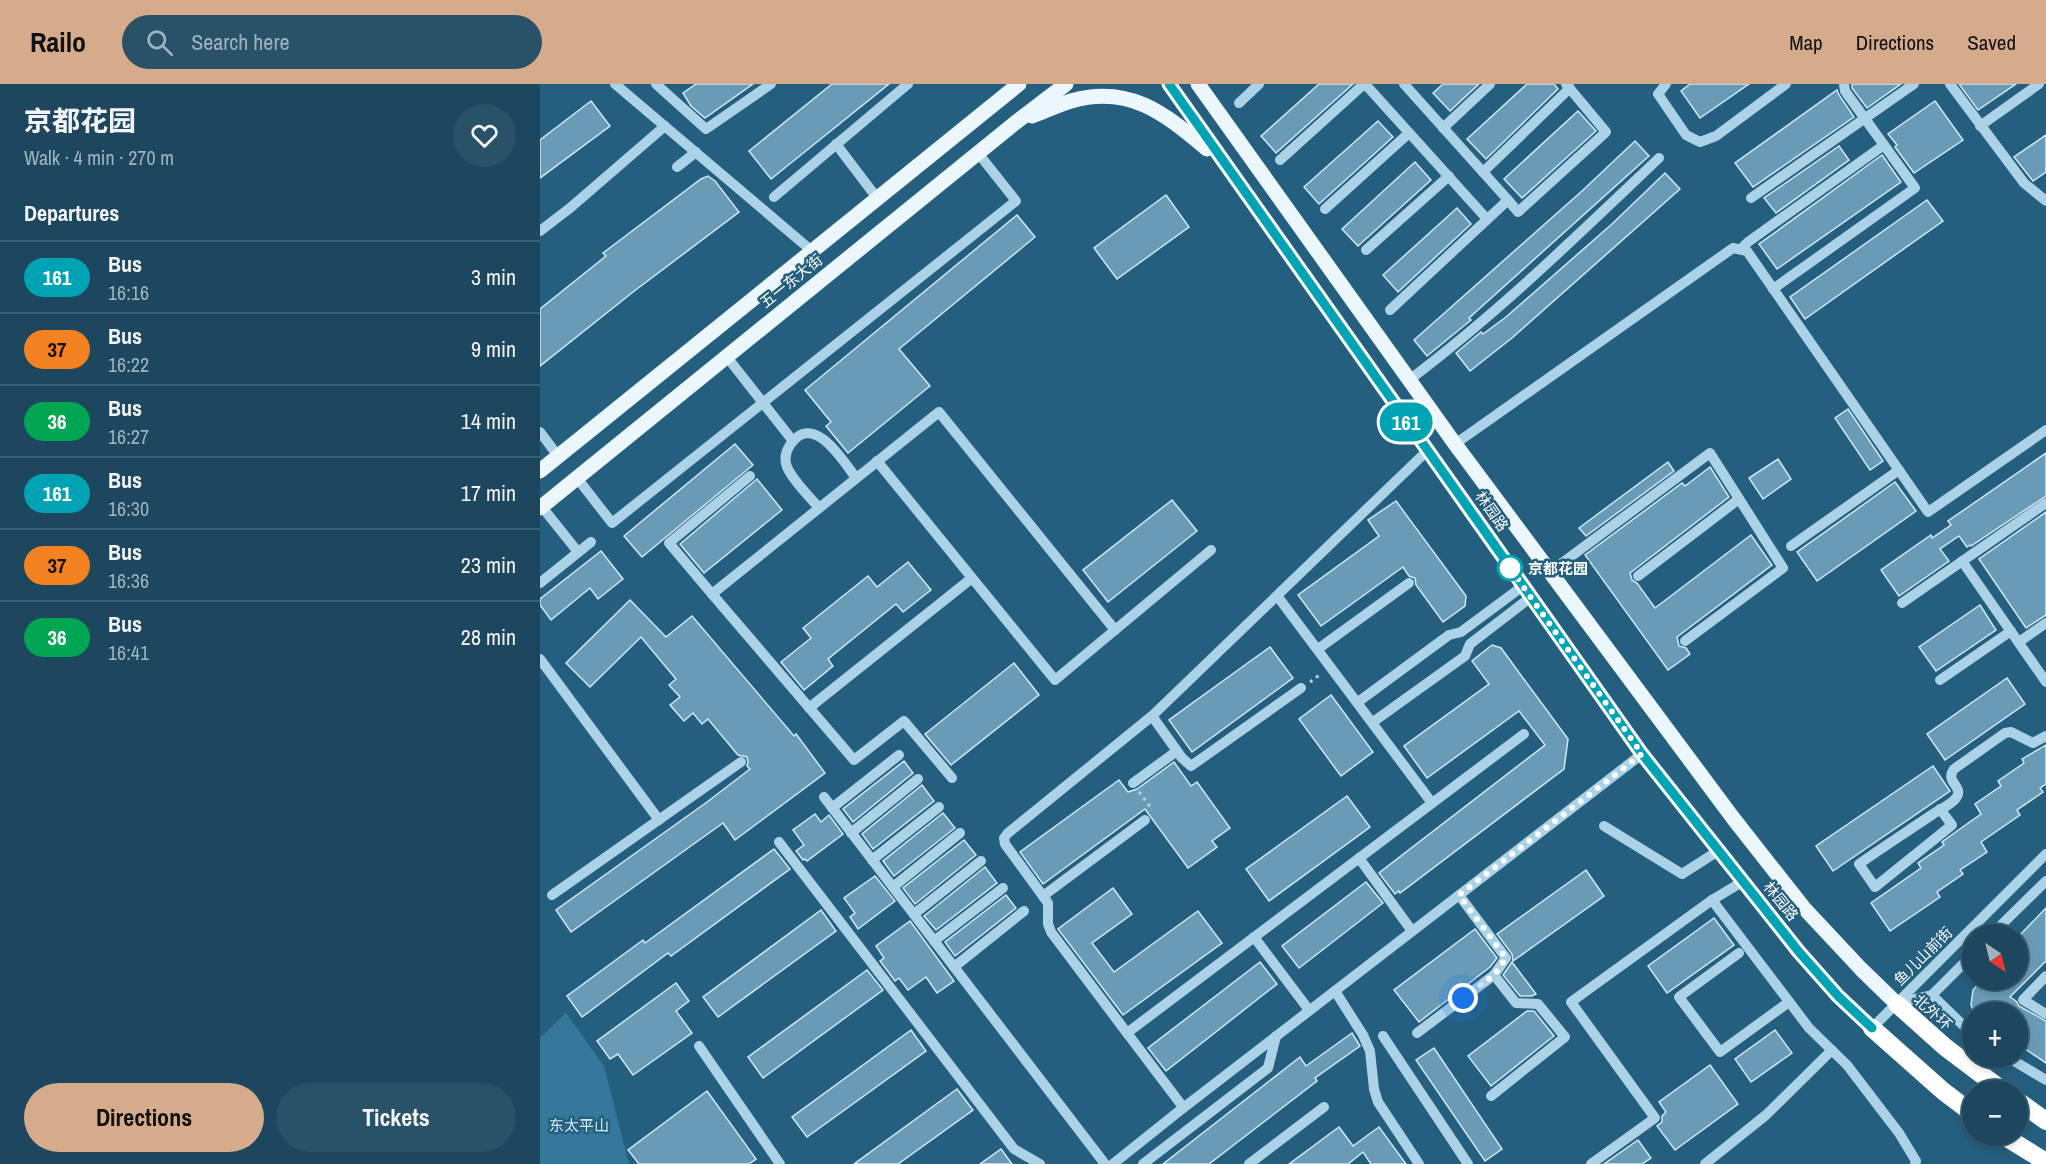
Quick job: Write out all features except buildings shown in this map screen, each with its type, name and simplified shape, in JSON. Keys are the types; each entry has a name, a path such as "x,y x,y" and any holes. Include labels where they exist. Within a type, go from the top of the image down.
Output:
{"highway":[{"name":"北外环","path":"1897,1004 1945,1047 1989,1080"},
{"path":"1872,1028 1962,1105"},
{"path":"2028,1108 2046,1121"},
{"path":"2020,1146 2046,1162"}],"main road":[{"name":"五一东大街","path":"540,471 1019,84"},
{"name":"五一东大街","path":"541,507 1066,84"},
{"name":"林园路","path":"1169,84 1642,754 1799,952 1838,996 1872,1028"},
{"name":"林园路","path":"1198,84 1455,444 1733,818 1803,907 1897,1004"},
{"path":"1015,123 1072,100 1108,96 1138,100 1173,120 1224,164"}],"street":[{"path":"615,84 812,251"},
{"path":"656,84 706,129 771,84"},
{"path":"774,197 908,84"},
{"path":"1239,102 1259,84"},
{"path":"1280,160 1364,84 1487,219"},
{"path":"1404,84 1482,172 1508,200 1518,212 1606,132 1568,86 1482,172"},
{"path":"1443,128 1490,84"},
{"path":"1666,84 1658,93 1686,135 1700,142 1716,136 1786,84"},
{"path":"1773,289 1915,188 1845,91 1844,84"},
{"path":"1751,198 1914,84"},
{"path":"1950,84 2024,183 2043,194"},
{"path":"1980,126 2039,84"},
{"path":"540,231 665,126"},
{"path":"1326,209 1409,133"},
{"path":"836,144 877,198"},
{"path":"1741,249 1884,145"},
{"path":"677,167 696,152"},
{"path":"577,478 612,523 1016,201 978,153"},
{"path":"1409,380 1442,356 1543,268 1659,158"},
{"path":"1366,250 1449,176"},
{"path":"1390,310 1508,200"},
{"path":"1455,444 1733,248 1747,250 1928,512 2046,430"},
{"path":"727,357 793,441"},
{"path":"712,594 939,411 1115,630"},
{"path":"540,432 558,456"},
{"path":"819,508 788,470 786,454 793,441 806,434 821,437 830,444 856,478"},
{"path":"1183,1107 1051,932 1048,924 1049,908 1043,896 1008,850 1004,838 1152,716 1427,451"},
{"path":"1550,572 1710,453 1783,568 1685,641"},
{"path":"877,461 1055,680 1211,550"},
{"path":"1791,546 1899,470"},
{"path":"750,476 669,543 854,760 904,721 952,778"},
{"path":"1638,576 1739,499"},
{"path":"1902,603 2046,503"},
{"path":"541,507 578,552"},
{"path":"540,583 591,542"},
{"path":"1962,561 2046,682"},
{"path":"809,708 972,578"},
{"path":"1318,649 1409,583"},
{"path":"1358,702 1449,635 1461,632 1527,592"},
{"path":"1373,722 1464,656 1470,644 1527,592"},
{"path":"1278,597 1432,803"},
{"path":"2019,642 2046,623"},
{"path":"1940,680 2011,631"},
{"path":"540,658 658,820"},
{"path":"1152,716 1177,751 1191,766 1301,688"},
{"path":"1940,809 1952,825 1875,888 1859,864 1958,795 1958,790 1951,779 1954,769 2005,733 2011,732 2033,743 2046,736"},
{"path":"1127,1033 1524,734"},
{"path":"1133,783 1177,751"},
{"path":"1113,1164 1183,1107 1642,754"},
{"path":"832,808 899,755"},
{"path":"552,895 741,762"},
{"path":"851,833 918,779"},
{"path":"824,797 1105,1164"},
{"path":"873,860 939,807"},
{"path":"1043,896 1145,820"},
{"path":"1604,826 1682,874 1718,851"},
{"path":"892,887 960,833"},
{"path":"779,842 1014,1149 1040,1164"},
{"name":"鱼儿山前街","path":"1872,1028 2046,854"},
{"path":"1359,858 1413,931"},
{"path":"914,914 981,861"},
{"path":"2002,924 2046,881"},
{"path":"1591,1164 1655,1118 1571,1002 1712,900 1742,882"},
{"path":"934,941 1003,888"},
{"path":"1417,1033 1494,975 1506,958 1459,895"},
{"path":"1712,900 1809,1028 1847,1065 1899,1133 1916,1161 1915,1164"},
{"path":"954,967 1024,911"},
{"path":"1254,937 1309,1010"},
{"path":"1739,953 1679,997 1720,1052 1789,1002"},
{"path":"1897,1004 1932,995 1962,965"},
{"path":"1491,1096 1565,1037 1538,1004 1516,1003 1494,975"},
{"path":"2046,976 2023,1000 2046,1014"},
{"path":"1335,991 1363,1035 1370,1051 1374,1089 1378,1102 1419,1164"},
{"path":"1932,995 1962,1024"},
{"path":"1143,1164 1268,1068 1276,1036"},
{"path":"1383,1036 1468,1164"},
{"path":"699,1046 774,1162"},
{"path":"1705,1164 1766,1115 1832,1050"},
{"path":"2026,1068 2046,1080"},
{"path":"1249,1164 1324,1107"}],"path":[{"path":"1301,688 1331,666"},
{"path":"1133,783 1151,808 1142,816 1145,820"}],"green space":[{"name":"东太平山","path":"566,1013 604,1066 629,1164 540,1164 540,1038"}],"bus line":[{"name":"161","path":"1169,84 1642,754 1799,952 1838,996 1872,1028"}],"place":[{"name":"京都花园","path":"1510,568"}],"route":[{"path":"1463,998 1494,975 1506,958 1459,895 1642,754 1510,568"}]}
